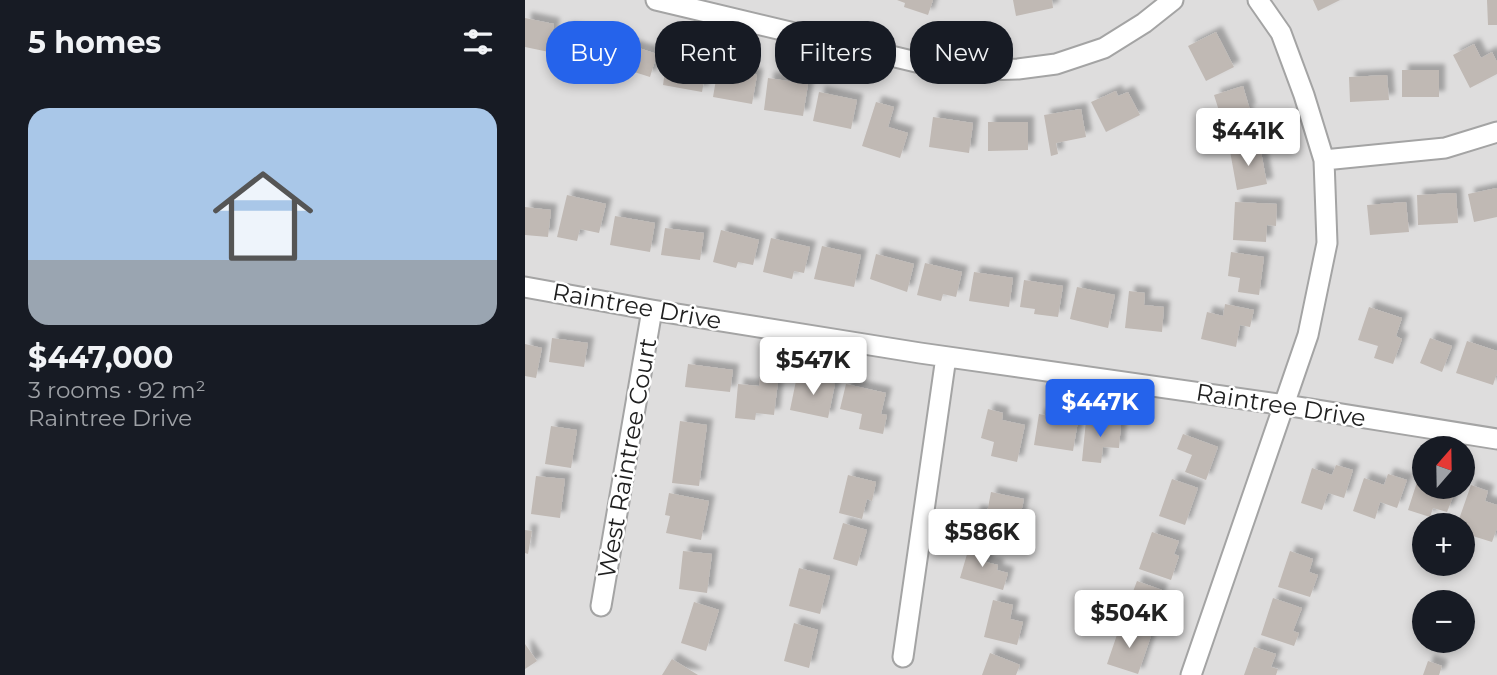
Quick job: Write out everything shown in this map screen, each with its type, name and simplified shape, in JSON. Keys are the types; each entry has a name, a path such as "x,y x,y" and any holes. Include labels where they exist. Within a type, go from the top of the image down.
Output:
{"street":[{"path":"656,0 954,71 1018,69 1056,64 1104,48 1144,23 1173,0"},
{"path":"1191,675 1308,335 1327,243 1324,160 1281,33 1258,0"},
{"path":"1324,160 1445,148 1497,132"},
{"name":"Raintree Drive","path":"525,287 946,357 1285,405 1497,439"},
{"name":"West Raintree Court","path":"601,607 652,310"},
{"path":"903,657 946,357"}],"shaded area":[{"path":"525,0 1497,0 1497,675 525,675"}],"building":[{"path":"897,0 933,0 928,15 904,7 905,3"},
{"path":"1013,0 1052,0 1053,8 1016,16"},
{"path":"1313,0 1340,0 1318,11"},
{"path":"1487,0 1497,0 1497,25 1488,25"},
{"path":"525,18 546,22 546,51 525,47"},
{"path":"1216,32 1234,67 1206,81 1188,46"},
{"path":"1474,44 1481,58 1492,52 1497,62 1497,74 1470,88 1453,55"},
{"path":"641,49 655,53 650,77 641,74"},
{"path":"1402,70 1439,70 1439,97 1402,97"},
{"path":"1387,75 1389,100 1350,102 1349,77"},
{"path":"768,78 775,79 775,84 808,84 803,116 764,110"},
{"path":"663,84 703,84 702,92"},
{"path":"715,84 755,84 752,104 713,97"},
{"path":"1243,86 1250,110 1246,111 1250,125 1226,133 1214,95"},
{"path":"1116,91 1118,96 1128,92 1140,115 1106,132 1091,102"},
{"path":"819,92 857,100 851,129 813,121"},
{"path":"876,102 894,107 888,127 908,133 900,158 862,146"},
{"path":"1081,109 1086,137 1056,143 1058,154 1051,156 1044,115"},
{"path":"933,117 973,123 969,153 929,147"},
{"path":"988,122 1028,122 1028,150 988,151"},
{"path":"1260,146 1267,184 1237,190 1230,151"},
{"path":"1497,188 1497,217 1474,222 1468,194"},
{"path":"1456,193 1458,223 1418,225 1417,195"},
{"path":"567,195 606,204 599,233 580,229 577,241 557,237"},
{"path":"1235,202 1277,204 1276,226 1267,225 1266,242 1233,240"},
{"path":"1406,202 1409,232 1370,235 1367,205"},
{"path":"525,207 551,210 548,237 525,235"},
{"path":"615,216 655,223 650,252 610,245"},
{"path":"665,228 704,233 700,260 661,255"},
{"path":"721,230 759,240 753,265 738,262 736,268 713,262"},
{"path":"771,238 810,247 804,273 794,271 792,279 763,272"},
{"path":"822,246 861,255 854,287 814,279"},
{"path":"1231,252 1264,257 1259,295 1238,292 1240,278 1228,276"},
{"path":"876,254 914,264 907,292 870,279"},
{"path":"925,263 962,272 956,297 943,294 941,301 917,295"},
{"path":"974,272 1013,278 1009,307 969,301"},
{"path":"1024,280 1063,286 1058,317 1034,314 1035,309 1020,307"},
{"path":"1077,287 1115,295 1108,328 1070,319"},
{"path":"1129,291 1145,293 1144,305 1164,307 1162,332 1125,328"},
{"path":"1225,304 1254,310 1250,327 1240,325 1236,347 1201,339 1207,312 1223,316"},
{"path":"1369,307 1402,318 1396,336 1402,339 1393,364 1374,358 1378,346 1358,340"},
{"path":"552,338 588,343 584,367 549,362"},
{"path":"1430,338 1452,346 1442,372 1420,363"},
{"path":"1467,341 1497,351 1497,373 1493,385 1456,373"},
{"path":"525,344 542,348 536,378 525,376"},
{"path":"688,364 733,370 730,392 685,387"},
{"path":"761,371 779,373 774,415 756,413 755,420 735,418 738,384 759,386"},
{"path":"797,376 835,384 828,418 790,410"},
{"path":"846,384 886,393 881,414 887,415 883,434 859,429 862,414 840,409"},
{"path":"988,409 1003,413 1002,420 1025,425 1017,462 991,456 994,442 981,438"},
{"path":"1039,414 1078,421 1073,451 1034,445"},
{"path":"1086,420 1121,424 1119,448 1103,447 1101,463 1082,461"},
{"path":"680,421 707,425 699,486 672,483"},
{"path":"551,426 577,430 571,468 545,464"},
{"path":"1183,434 1218,447 1206,480 1185,472 1192,455 1177,449"},
{"path":"1336,465 1353,470 1344,498 1328,493 1322,510 1301,503 1312,468 1332,475"},
{"path":"1388,474 1407,480 1397,508 1380,502 1375,519 1353,511 1364,478 1384,485"},
{"path":"848,475 876,482 872,501 867,499 862,519 839,513"},
{"path":"536,476 565,479 560,518 531,514"},
{"path":"1172,479 1198,488 1185,525 1159,516"},
{"path":"1475,486 1488,491 1485,501 1497,505 1497,528 1492,542 1475,537 1475,513 1461,513 1466,499 1475,499"},
{"path":"991,492 1024,499 1019,522 1004,518 1000,535 971,529 975,511 987,513"},
{"path":"669,493 709,501 701,540 666,533 670,516 665,515"},
{"path":"1412,498 1452,499 1447,512 1433,508 1431,513 1408,510"},
{"path":"843,523 867,530 857,566 833,559"},
{"path":"525,530 532,531 528,554 525,553"},
{"path":"1152,532 1179,541 1174,554 1179,556 1171,580 1139,569"},
{"path":"970,544 989,549 986,562 998,565 997,570 1008,573 1003,590 960,578"},
{"path":"683,551 712,554 707,593 679,589"},
{"path":"1290,551 1313,559 1309,572 1318,575 1310,597 1278,587"},
{"path":"799,568 830,576 820,614 789,606"},
{"path":"1137,581 1162,590 1157,603 1163,605 1154,629 1123,618"},
{"path":"1273,598 1302,608 1293,631 1299,633 1294,646 1261,635"},
{"path":"993,600 1013,605 1010,619 1023,622 1017,645 984,637"},
{"path":"694,602 719,610 706,651 681,643"},
{"path":"794,623 818,630 809,668 784,661"},
{"path":"1120,626 1151,636 1138,674 1107,664"},
{"path":"525,644 537,661 525,669"},
{"path":"1254,647 1276,654 1271,667 1278,669 1276,675 1244,675"},
{"path":"990,653 1020,665 1016,675 982,675"},
{"path":"672,659 698,675 662,675"},
{"path":"1428,661 1442,666 1439,675 1423,675"}]}
